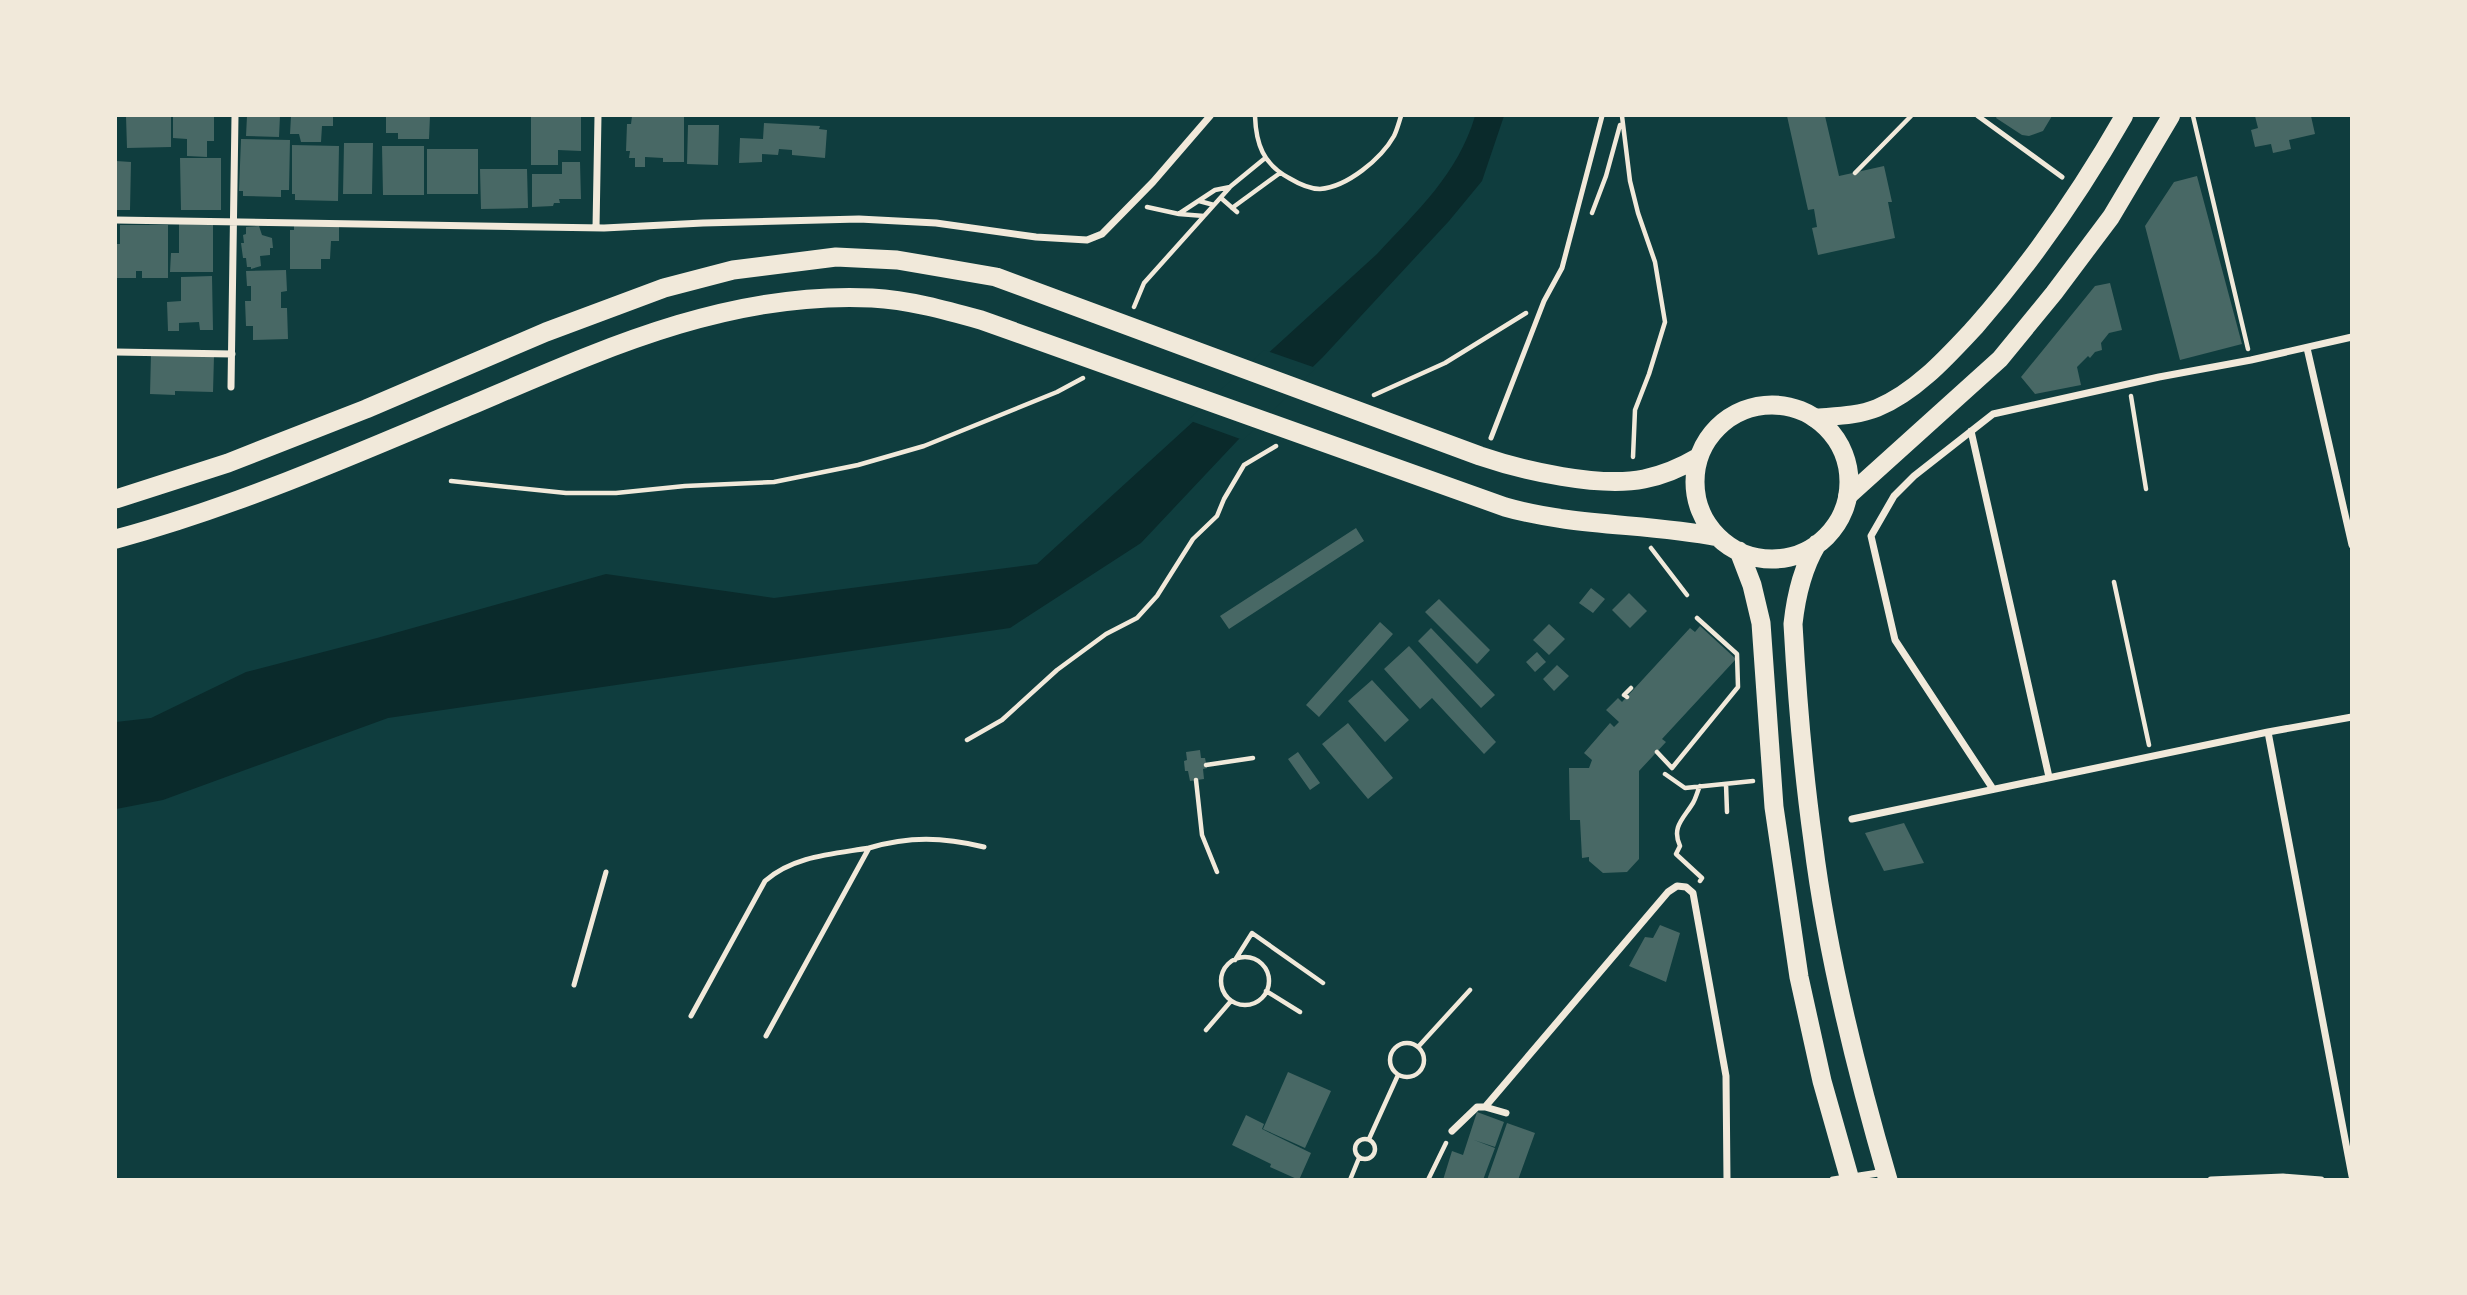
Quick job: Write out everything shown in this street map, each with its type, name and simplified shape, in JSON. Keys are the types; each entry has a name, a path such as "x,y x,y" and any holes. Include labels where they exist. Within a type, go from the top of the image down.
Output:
{"highway":[{"path":"116,499 228,463 366,409 601,310 664,288 778,263 836,257 897,260 996,277 1480,456 1540,472 1614,481 1653,477 1679,468 1699,457"},
{"path":"116,539 239,500 616,346 675,325 737,308 806,299 873,298 931,306 981,320 1515,510 1553,519 1684,531 1718,537"},
{"path":"1817,544 1806,551 1781,559 1755,557 1739,551 1718,537 1703,517 1695,488 1699,457 1707,441 1732,417 1748,409 1783,406 1814,418 1831,434 1843,454 1848,470 1847,497 1836,524 1809,557 1796,597 1793,624 1810,817 1836,971 1887,1176"},
{"path":"1739,551 1752,585 1761,623 1774,807 1799,977 1844,1179"}],"main road":[{"path":"1814,418 1850,415 1880,407 1926,375 1951,352 1996,303 2057,223 2123,116"},
{"path":"1847,497 2000,359 2111,217 2171,116"}],"street":[{"path":"231,387 235,116"},
{"path":"596,228 598,116"},
{"path":"116,220 596,228 859,219 936,223 1036,237 1087,240 1102,234 1210,116"},
{"path":"1993,789 1895,640 1871,536 1894,496 1914,476 1993,414 2351,337"},
{"path":"2306,348 2351,545"},
{"path":"116,352 232,354"},
{"path":"1971,431 2049,777"},
{"path":"1853,819 2351,717"},
{"path":"2268,732 2351,1177"},
{"path":"1485,1107 1668,892 1677,886 1686,887 1693,893 1726,1076 1727,1180"},
{"path":"1452,1131 1477,1107 1506,1113"},
{"path":"1844,1179 1887,1176"},
{"path":"2211,1180 2283,1177 2322,1180"}],"lane":[{"path":"1491,438 1544,301 1562,268 1602,116"},
{"path":"1978,116 2062,177"},
{"path":"691,1016 765,881 779,868 807,859 869,848 891,841 940,838 984,847"},
{"path":"766,1036 869,848"},
{"path":"574,985 606,872"}],"path":[{"path":"1255,116 1257,143 1264,159 1280,173 1303,186 1320,189 1352,178 1371,164 1394,137 1401,116"},
{"path":"1622,116 1630,181 1655,262 1665,322 1635,410 1633,457"},
{"path":"1855,173 1911,116"},
{"path":"2193,116 2251,360"},
{"path":"1130,316 1144,283 1231,186 1264,159"},
{"path":"1221,198 1235,210 1280,173"},
{"path":"1179,214 1215,190 1231,186"},
{"path":"1134,201 1147,207 1179,214 1205,216"},
{"path":"1199,201 1214,205"},
{"path":"1364,400 1444,363 1544,301"},
{"path":"451,481 566,493 774,482 858,464 924,446 1057,391 1092,373"},
{"path":"2130,384 2146,489"},
{"path":"967,740 1002,720 1056,670 1106,634 1137,618 1157,596 1193,539 1217,516 1244,465 1282,443"},
{"path":"1650,548 1686,594"},
{"path":"2114,582 2152,756"},
{"path":"1657,752 1672,768 1738,687 1737,654 1697,618"},
{"path":"1627,697 1624,695 1631,688"},
{"path":"1206,765 1253,758"},
{"path":"1665,774 1685,788 1754,780"},
{"path":"1196,780 1202,835 1217,872"},
{"path":"1726,783 1727,812"},
{"path":"1700,786 1692,805 1679,824 1677,839 1681,846 1676,854 1702,878"},
{"path":"1235,960 1243,957 1259,962 1269,977 1266,991 1260,1000 1254,1004 1238,1004 1231,1001 1222,988 1221,979 1223,971 1235,960 1252,933 1323,983"},
{"path":"1418,1048 1470,990"},
{"path":"1266,991 1300,1012"},
{"path":"1206,1030 1231,1001"},
{"path":"1408,1043 1418,1048 1423,1056 1420,1071 1414,1076 1398,1075 1390,1063 1394,1048 1408,1043"},
{"path":"1369,1139 1398,1075"},
{"path":"1428,1180 1452,1131"},
{"path":"1359,1139 1369,1139 1375,1145 1373,1156 1364,1159 1355,1154 1355,1143 1359,1139"},
{"path":"1350,1180 1359,1157"}],"water":[{"path":"1475,116 1504,116 1482,181 1449,221 1323,357 1238,440 1141,543 1010,628 388,718 163,800 116,809 116,722 151,718 246,672 606,574 774,598 1037,564 1377,254 1435,191 1458,156"}],"pier":[{"path":"1264,350 1316,368 1243,440 1188,420"}],"building":[{"path":"126,116 171,116 171,147 127,148"},
{"path":"173,116 214,116 214,141 207,141 207,157 187,156 187,139 173,138"},
{"path":"247,116 280,116 279,137 246,136"},
{"path":"291,116 333,116 333,126 322,126 321,142 301,142 299,134 290,134"},
{"path":"386,116 430,116 429,139 398,139 398,133 386,133"},
{"path":"531,116 581,116 581,151 558,150 558,165 531,165"},
{"path":"632,116 684,117 684,162 663,162 663,158 645,157 645,167 635,167 635,158 629,158 630,151 626,151 627,124 631,124"},
{"path":"1787,116 1825,116 1839,176 1884,166 1892,202 1888,202 1895,238 1818,255 1812,228 1817,227 1814,209 1808,210"},
{"path":"2052,116 2043,131 2029,136 2022,135 1996,118"},
{"path":"2255,116 2311,116 2315,134 2289,140 2291,149 2273,153 2271,144 2255,147 2251,130 2258,128"},
{"path":"764,123 820,126 819,129 827,130 825,158 792,155 792,150 779,149 778,155 762,154 762,162 739,163 740,138 763,139"},
{"path":"688,125 719,125 718,165 687,164"},
{"path":"241,139 290,140 289,190 281,190 281,197 243,196 243,191 239,191"},
{"path":"344,143 373,143 372,194 343,194"},
{"path":"292,145 339,146 338,201 295,200 295,194 292,194"},
{"path":"382,146 424,146 424,195 383,195"},
{"path":"427,149 478,149 478,194 427,194"},
{"path":"180,158 221,158 221,210 181,210"},
{"path":"116,161 131,162 130,210 116,210"},
{"path":"562,162 580,162 581,199 559,199 560,203 554,203 553,206 532,207 532,174 562,174"},
{"path":"480,169 527,169 528,208 481,209"},
{"path":"2197,176 2242,344 2180,360 2145,226 2174,182"},
{"path":"179,224 213,225 213,272 170,272 171,253 179,253"},
{"path":"120,225 168,225 168,278 142,278 142,271 136,271 136,278 116,278 116,244 120,244"},
{"path":"259,226 262,235 272,238 273,248 270,248 270,255 260,256 261,266 251,269 247,267 246,258 243,258 241,243 244,243 246,227"},
{"path":"294,226 339,226 339,241 331,241 330,259 321,259 321,269 290,269 290,230 294,230"},
{"path":"286,270 287,291 281,292 281,308 287,308 288,339 253,340 253,326 246,326 245,301 251,301 251,286 247,286 246,271"},
{"path":"212,276 213,330 200,330 199,322 179,323 179,331 168,331 167,302 181,301 181,277"},
{"path":"2110,283 2122,330 2109,333 2101,343 2102,350 2095,352 2090,358 2088,356 2077,367 2081,385 2035,394 2021,377 2095,286"},
{"path":"151,354 214,356 213,392 175,391 175,395 150,394"},
{"path":"1356,528 1364,541 1229,629 1220,616"},
{"path":"1591,588 1605,599 1593,613 1579,603"},
{"path":"1629,593 1647,611 1630,628 1612,610"},
{"path":"1439,599 1490,650 1477,664 1425,612"},
{"path":"1380,622 1393,634 1319,717 1306,705"},
{"path":"1549,624 1565,639 1549,655 1533,640"},
{"path":"1700,626 1736,659 1662,739 1666,742 1639,771 1639,859 1627,872 1603,873 1589,861 1589,857 1582,858 1580,820 1570,820 1569,768 1589,768 1592,760 1584,753 1610,723 1614,727 1619,722 1606,710 1618,698 1622,702 1690,628 1695,632"},
{"path":"1431,628 1495,695 1481,708 1418,641"},
{"path":"1409,646 1496,742 1484,754 1432,698 1420,709 1384,669"},
{"path":"1537,652 1546,662 1535,672 1526,662"},
{"path":"1557,665 1569,676 1554,691 1543,679"},
{"path":"1372,680 1409,720 1385,742 1348,701"},
{"path":"1348,723 1393,778 1368,799 1322,744"},
{"path":"1200,750 1207,768 1203,769 1204,779 1190,781 1188,771 1185,771 1186,752"},
{"path":"1298,752 1320,783 1310,790 1288,759"},
{"path":"1904,823 1924,863 1884,871 1865,833"},
{"path":"1660,925 1680,933 1666,982 1629,966 1645,937 1653,938"},
{"path":"1288,1072 1331,1091 1305,1148 1263,1129"},
{"path":"1477,1112 1504,1122 1495,1147 1474,1140 1495,1148 1483,1180 1443,1180 1452,1151 1463,1155"},
{"path":"1246,1115 1264,1124 1262,1129 1311,1153 1299,1180 1232,1145"},
{"path":"1507,1123 1535,1133 1518,1180 1487,1180"}]}
